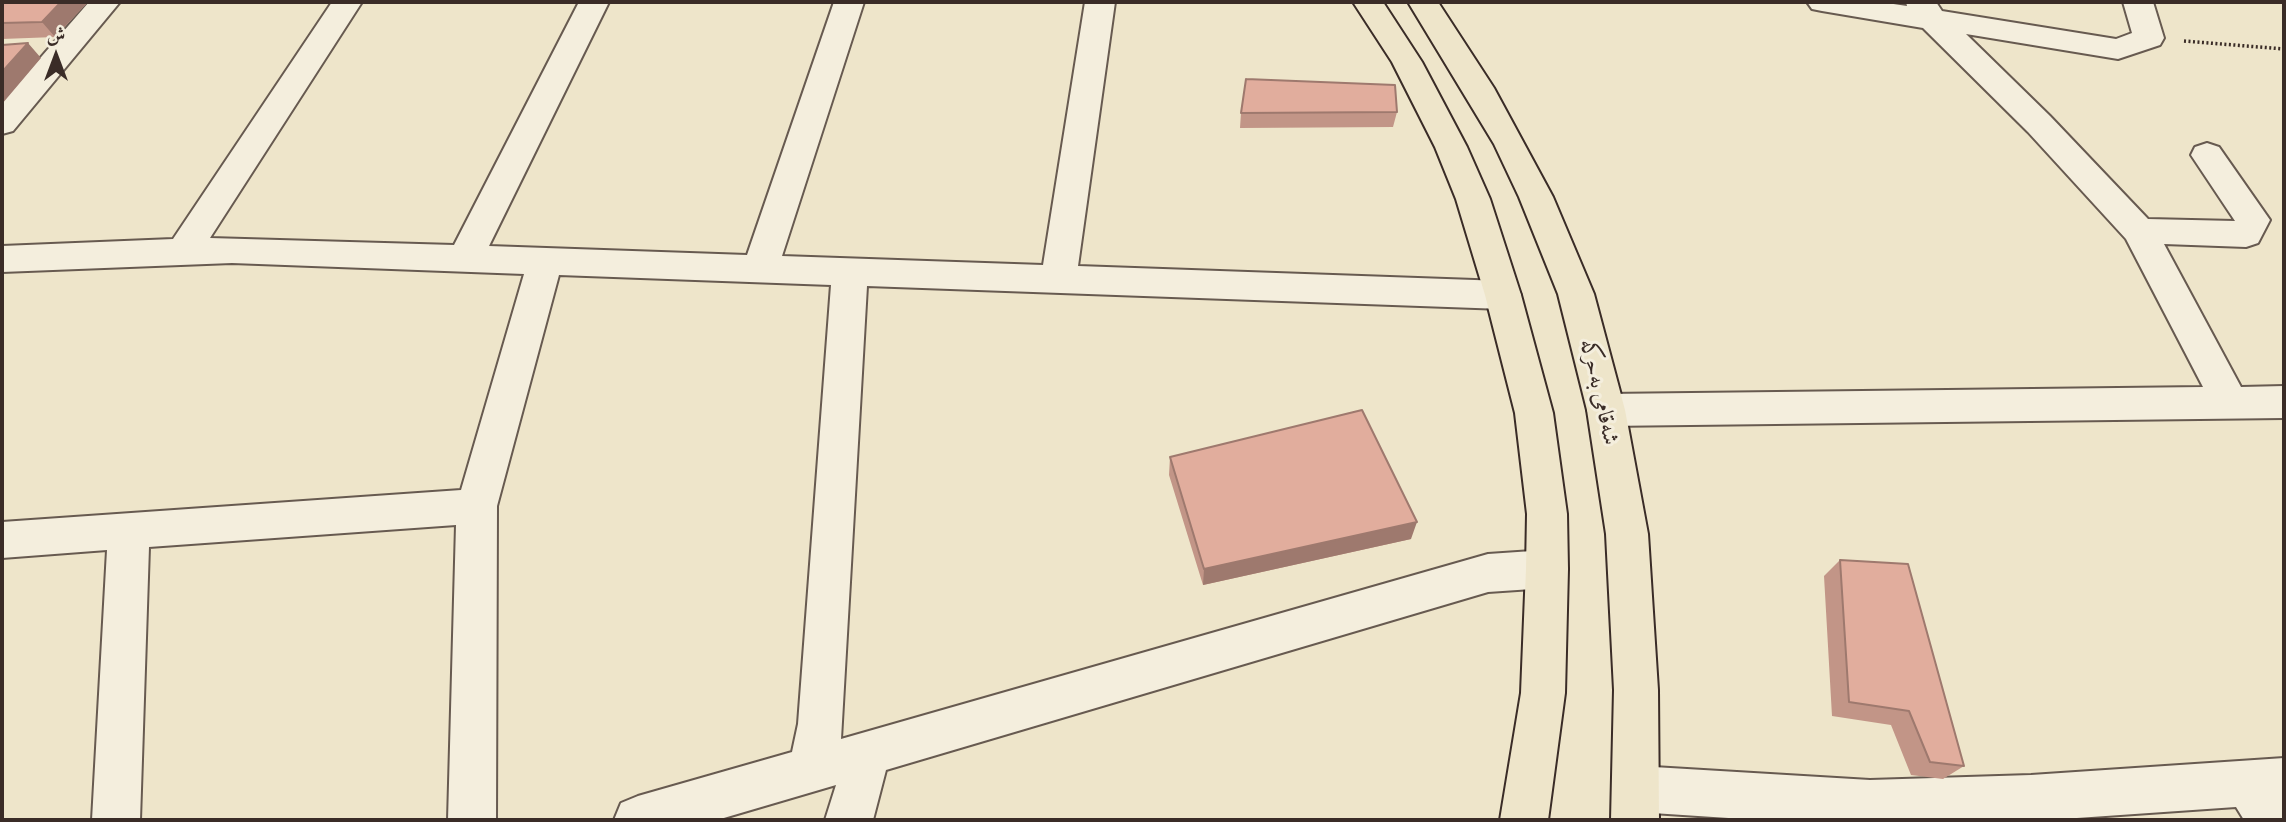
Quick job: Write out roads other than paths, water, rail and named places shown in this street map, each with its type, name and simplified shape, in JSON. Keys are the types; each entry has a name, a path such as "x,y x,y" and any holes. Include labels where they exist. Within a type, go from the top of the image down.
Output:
{"main road":[{"path":"1368,2 1407,62 1451,148 1473,199 1503,295 1534,413 1547,513 1544,693 1524,820"},
{"name":"شەقامی بەحرکە","path":"1423,2 1483,96 1536,197 1576,294 1606,410 1627,534 1636,690 1636,805"},
{"path":"1407,62 1419,71 1438,76 1452,69 1454,52"},
{"path":"1473,199 1479,178 1494,171 1514,175 1536,197"}],"street":[{"path":"2,123 105,2"},
{"path":"184,250 347,2"},
{"path":"465,258 594,2"},
{"path":"760,269 849,2"},
{"path":"1058,280 1100,2"},
{"path":"1822,2 1928,12 2118,48 2149,38 2138,2"},
{"path":"1928,12 2039,124 2139,231 2230,402"},
{"path":"28,49 67,47"},
{"path":"2139,231 2246,234 2253,220 2207,155"},
{"path":"2,259 184,250 1503,295"},
{"path":"471,820 477,506 545,261"},
{"path":"812,769 821,724 850,272"},
{"path":"1606,410 2284,402"},
{"path":"2,540 477,506"},
{"path":"116,820 129,531"},
{"path":"638,820 1488,573 1547,569"},
{"path":"849,820 868,753"},
{"path":"1636,805 1870,804 2268,795"}]}
